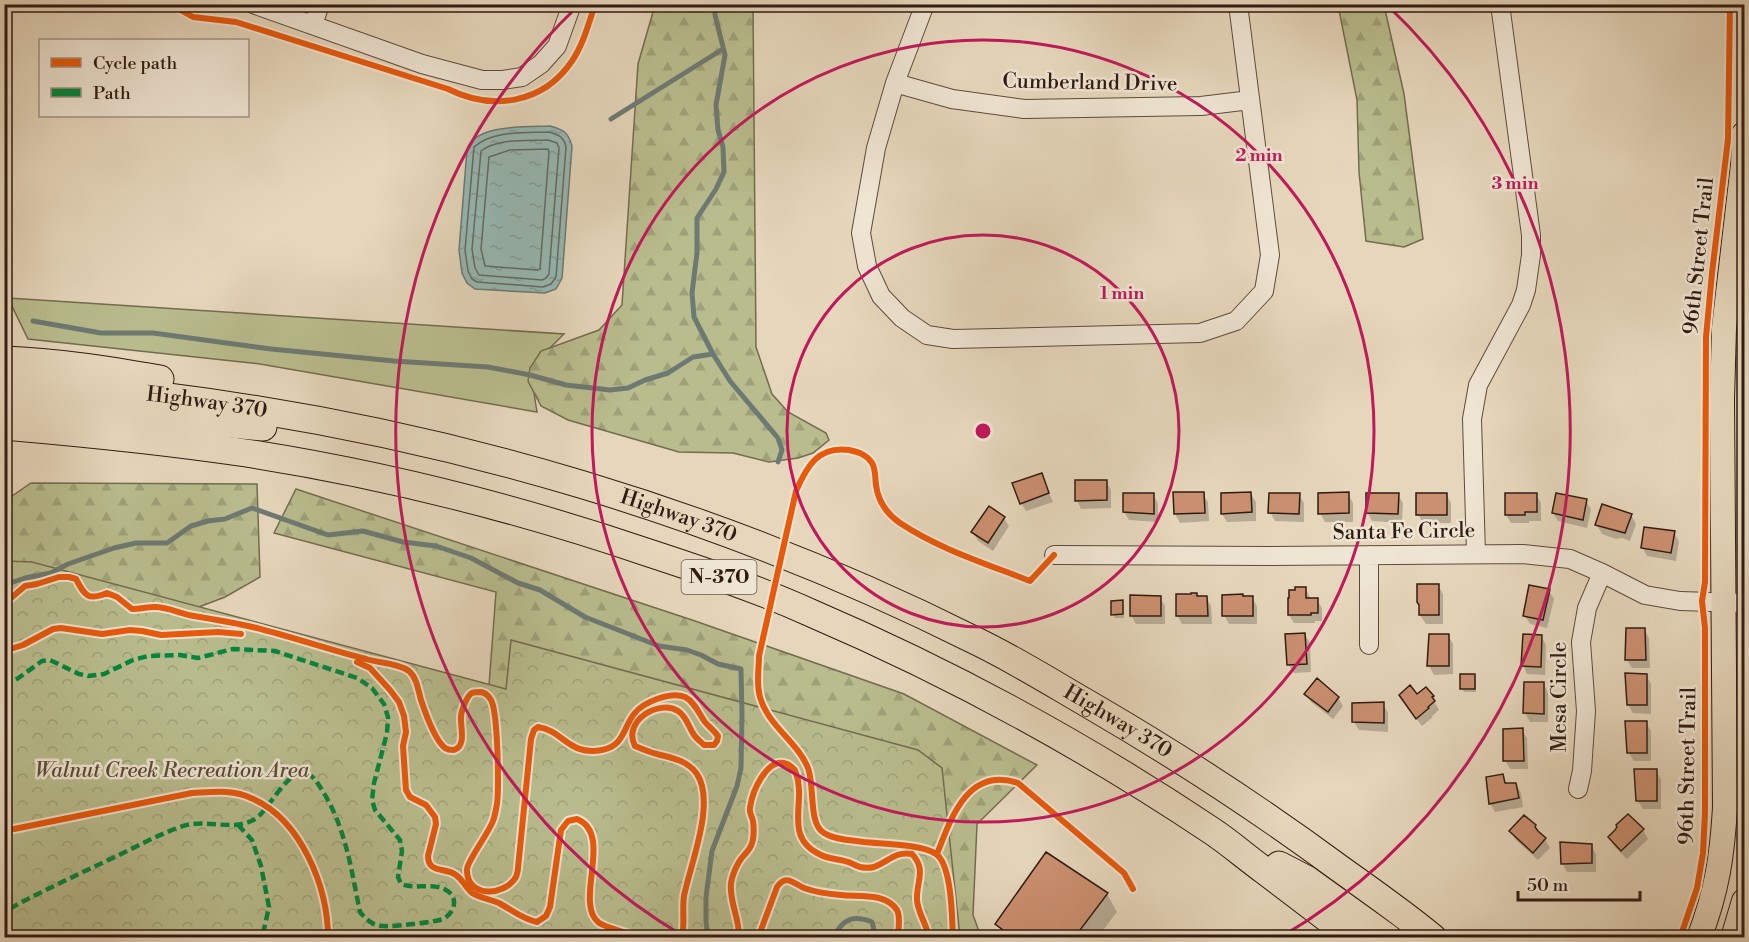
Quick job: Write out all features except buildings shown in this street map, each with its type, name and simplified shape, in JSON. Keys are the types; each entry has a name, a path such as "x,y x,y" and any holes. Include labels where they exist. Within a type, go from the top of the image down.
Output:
{"highway":[{"path":"4,360 96,368 192,384 297,416"},
{"name":"Highway 370","path":"4,381 114,391 297,416 354,427 495,460 599,489 735,536 830,574 975,640 1131,729 1220,784 1298,838 1433,938"},
{"path":"4,405 65,408 257,427 354,427"},
{"name":"Highway 370","path":"4,426 158,441 248,453 418,487 522,513 601,537 689,566 808,611 951,678 1082,750 1216,834 1353,938"},
{"path":"1216,834 1306,879 1388,938"}],"main road":[{"path":"1699,938 1712,904 1723,846 1734,602 1722,400 1724,328 1743,165 1744,134"},
{"path":"1733,938 1744,902"}],"street":[{"path":"253,4 422,64 482,80 522,77 541,64 557,46 572,4"},
{"path":"313,25 320,4"},
{"path":"925,4 895,83 876,148 861,233 867,266 881,296 902,318 927,335 953,339 1200,333 1236,321 1264,291 1270,255 1238,4"},
{"path":"1476,554 1472,419 1474,401 1478,385 1521,305 1529,275 1532,235 1500,4"},
{"name":"Cumberland Drive","path":"895,83 952,99 1023,109 1201,106 1250,100"},
{"name":"Santa Fe Circle","path":"1054,555 1523,554 1570,559 1644,595 1680,601 1734,602"},
{"path":"1369,555 1369,645"},
{"name":"Mesa Circle","path":"1578,789 1582,771 1586,711 1581,642 1587,608 1602,573"}],"green space":[{"path":"655,5 753,5 756,347 772,394 788,412 826,433 829,440 813,453 798,458 769,462 733,453 679,452 568,420 541,406 528,381 530,368 541,351 599,330 622,305 638,64"},
{"path":"1338,5 1384,5 1404,94 1423,239 1404,247 1366,241 1359,172 1357,100"},
{"path":"8,298 564,334 530,368 537,412 260,364 28,339"},
{"path":"31,483 257,484 260,577 225,597 5,681 5,501"},
{"path":"296,489 695,621 904,694 1037,765 977,824 973,915 981,937 601,937 475,872 496,592 274,533"},
{"name":"Walnut Creek Recreation Area","path":"5,561 32,562 506,689 511,640 918,750 942,768 960,937 5,937"}],"water":[{"path":"550,126 565,132 572,146 562,278 556,289 545,293 475,289 467,283 462,273 459,250 467,150 480,135 490,131 515,127"}],"waterway":[{"path":"715,4 715,15 725,55 716,105 718,130 723,147 724,172 697,218 697,253 692,293 694,317 730,381 778,438 782,450 778,462"},
{"path":"611,119 723,49"},
{"path":"33,321 101,333 153,333 271,349 488,367 566,385 610,390 628,388 668,373 693,357 713,354"},
{"path":"4,585 51,573 68,564 114,548 136,543 167,543 191,526 225,519 252,508 328,535 363,531 403,542 436,546 471,558 518,583 540,590 585,617 659,646 687,650 718,664 741,669 741,768 737,786 712,851 706,897 708,938"},
{"path":"833,938 844,923 853,919 872,922 874,930 871,938"}],"marked path":[{"path":"4,686 42,661 50,660 88,676 104,674 133,660 148,656 180,655 198,658 233,649 275,651 357,678 372,688 384,704 388,717 387,733 372,800 375,810 400,840 402,851 398,877 401,884 441,888 450,893 454,901 450,913 439,920 381,926 366,919 360,912 347,849 337,819 316,780 307,773 301,772 294,775 264,811 251,821 232,825 193,824 174,829 57,884 4,912"},
{"path":"238,825 252,840 261,866 269,907 262,938"}],"cycle path":[{"path":"170,4 193,17 236,22 465,96 499,101 532,95 547,87 560,75 579,48 595,4"},
{"name":"96th Street Trail","path":"1680,938 1697,888 1703,853 1705,628 1702,601 1705,582 1706,337 1728,139 1730,4"},
{"path":"953,938 950,893 941,860 936,854 921,848 843,839 824,833 816,822 808,768 797,750 769,717 760,697 759,656 796,491 809,466 815,460 829,451 849,450 864,455 872,463 881,502 891,516 931,541 1030,581 1054,555"},
{"path":"4,604 25,586 59,577 69,577 76,579 85,593 91,597 107,593 117,597 132,609 165,608 263,630 399,666 409,671 414,677 434,732 441,744 450,750 458,748 462,740 461,715 468,697 474,692 485,694 491,700 497,734 497,804 493,821 467,869 468,878 479,890 495,891 510,884 516,877 531,739 534,730 538,727 547,729 581,750 602,750 619,741 630,719 644,705 672,695 685,697 718,736 714,745 704,745 694,735 683,716 670,708 653,710 644,715 634,728 632,737 635,746 679,760 689,766 697,774 702,786 703,817 684,896 682,938"},
{"path":"4,651 23,645 53,629 61,628 102,634 130,630 161,635 218,632 241,634"},
{"path":"357,662 370,668 399,702 406,732 403,746 406,790 410,797 426,805 435,817 436,824 428,856 434,868 456,875 475,895 499,903 522,917 537,922 546,916 550,907 561,830 568,821 577,819 588,827 593,838 590,899 592,912 601,924 642,938"},
{"path":"739,938 731,890 734,872 753,841 754,832 750,810 757,785 767,770 780,763 787,764 796,773 799,784 799,829 802,839 809,848 824,856 866,868 874,867 901,854 912,854 919,865 917,900 929,938"},
{"path":"937,854 956,811 974,789 986,782 1001,780 1018,783 1124,873 1133,889"},
{"path":"4,831 192,793 222,792 244,795 269,808 297,838 317,877 327,918 328,938"},
{"path":"758,938 777,887 787,880 817,892 871,896 886,900 898,913 898,938"}]}
